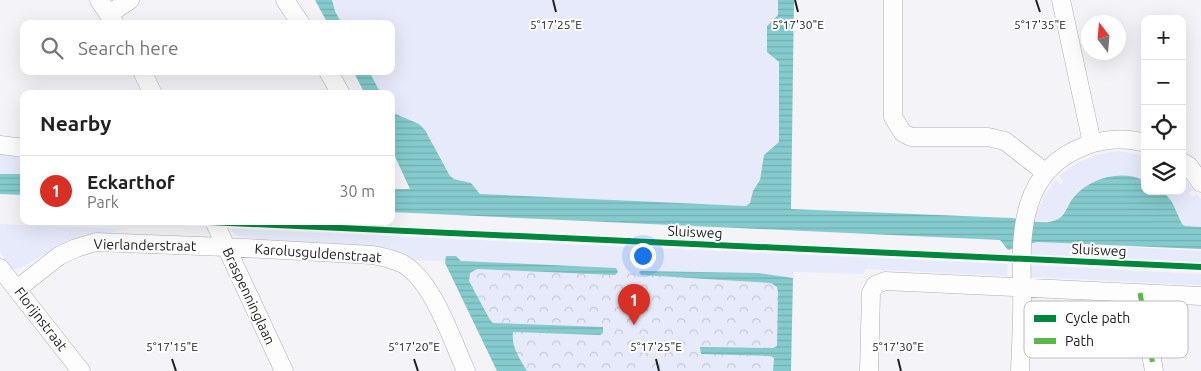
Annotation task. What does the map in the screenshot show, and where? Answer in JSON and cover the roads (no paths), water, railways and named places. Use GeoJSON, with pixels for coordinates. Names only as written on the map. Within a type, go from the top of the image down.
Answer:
{"type":"FeatureCollection","features":[{"type":"Feature","properties":{"kind":"street"},"geometry":{"type":"LineString","coordinates":[[108,13],[130,0]]}},
{"type":"Feature","properties":{"kind":"street"},"geometry":{"type":"LineString","coordinates":[[286,0],[298,20]]}},
{"type":"Feature","properties":{"kind":"street"},"geometry":{"type":"LineString","coordinates":[[893,0],[893,116],[903,133],[911,137],[988,137],[1005,141],[1046,173]]}},
{"type":"Feature","properties":{"kind":"street"},"geometry":{"type":"LineString","coordinates":[[1061,0],[1092,143]]}},
{"type":"Feature","properties":{"kind":"street"},"geometry":{"type":"LineString","coordinates":[[144,75],[151,90]]}},
{"type":"Feature","properties":{"kind":"street"},"geometry":{"type":"LineString","coordinates":[[330,75],[339,90]]}},
{"type":"Feature","properties":{"kind":"street"},"geometry":{"type":"LineString","coordinates":[[1020,371],[1021,253],[1024,217],[1034,192],[1058,159],[1072,150],[1092,143],[1119,139],[1141,142]]}},
{"type":"Feature","properties":{"kind":"street"},"geometry":{"type":"LineString","coordinates":[[0,145],[20,148]]}},
{"type":"Feature","properties":{"kind":"street"},"geometry":{"type":"LineString","coordinates":[[1186,165],[1201,183]]}},
{"type":"Feature","properties":{"kind":"street","name":"Braspenninglaan"},"geometry":{"type":"LineString","coordinates":[[216,225],[284,371]]}},
{"type":"Feature","properties":{"kind":"street","name":"Vierlanderstraat"},"geometry":{"type":"LineString","coordinates":[[17,289],[59,256],[96,242],[226,247]]}},
{"type":"Feature","properties":{"kind":"street","name":"Karolusguldenstraat"},"geometry":{"type":"LineString","coordinates":[[226,247],[373,255],[390,258],[404,265],[422,281],[433,298],[466,371]]}},
{"type":"Feature","properties":{"kind":"street","name":"Florijnstraat"},"geometry":{"type":"LineString","coordinates":[[0,268],[82,371]]}},
{"type":"Feature","properties":{"kind":"street"},"geometry":{"type":"LineString","coordinates":[[869,371],[871,293],[875,285],[885,281],[1201,296]]}},
{"type":"Feature","properties":{"kind":"street"},"geometry":{"type":"LineString","coordinates":[[1140,293],[1141,301]]}},
{"type":"Feature","properties":{"kind":"water"},"geometry":{"type":"Polygon","coordinates":[[[315,0],[332,0],[340,20],[326,20],[315,0]]]}},
{"type":"Feature","properties":{"kind":"water"},"geometry":{"type":"Polygon","coordinates":[[[778,0],[794,0],[791,209],[1012,218],[1048,222],[1061,217],[1074,197],[1097,180],[1107,177],[1126,176],[1141,179],[1141,195],[1166,195],[1172,202],[1182,224],[1185,226],[1201,227],[1201,249],[1037,242],[1008,250],[1000,240],[395,212],[395,189],[410,189],[395,157],[395,114],[419,124],[425,130],[450,176],[454,179],[471,183],[480,194],[746,206],[750,203],[753,191],[760,180],[764,155],[779,142],[779,62],[767,52],[767,26],[778,15],[778,0]]]}},
{"type":"Feature","properties":{"kind":"water"},"geometry":{"type":"Polygon","coordinates":[[[355,75],[371,75],[379,90],[363,90],[355,75]]]}},
{"type":"Feature","properties":{"kind":"water"},"geometry":{"type":"Polygon","coordinates":[[[0,174],[20,174],[20,195],[0,194],[0,174]]]}},
{"type":"Feature","properties":{"kind":"water"},"geometry":{"type":"Polygon","coordinates":[[[446,256],[456,256],[461,261],[616,268],[618,272],[615,275],[477,269],[470,273],[469,281],[493,323],[603,327],[603,333],[600,335],[513,332],[513,343],[527,371],[497,371],[445,263],[446,256]]]}},
{"type":"Feature","properties":{"kind":"water"},"geometry":{"type":"Polygon","coordinates":[[[639,272],[759,273],[793,278],[791,371],[773,371],[774,358],[770,356],[701,354],[700,347],[773,348],[777,346],[778,292],[777,287],[771,283],[641,275],[639,272]]]}},
{"type":"Feature","properties":{"kind":"place","name":"Eckarthof"},"geometry":{"type":"Point","coordinates":[634,325]}}]}
